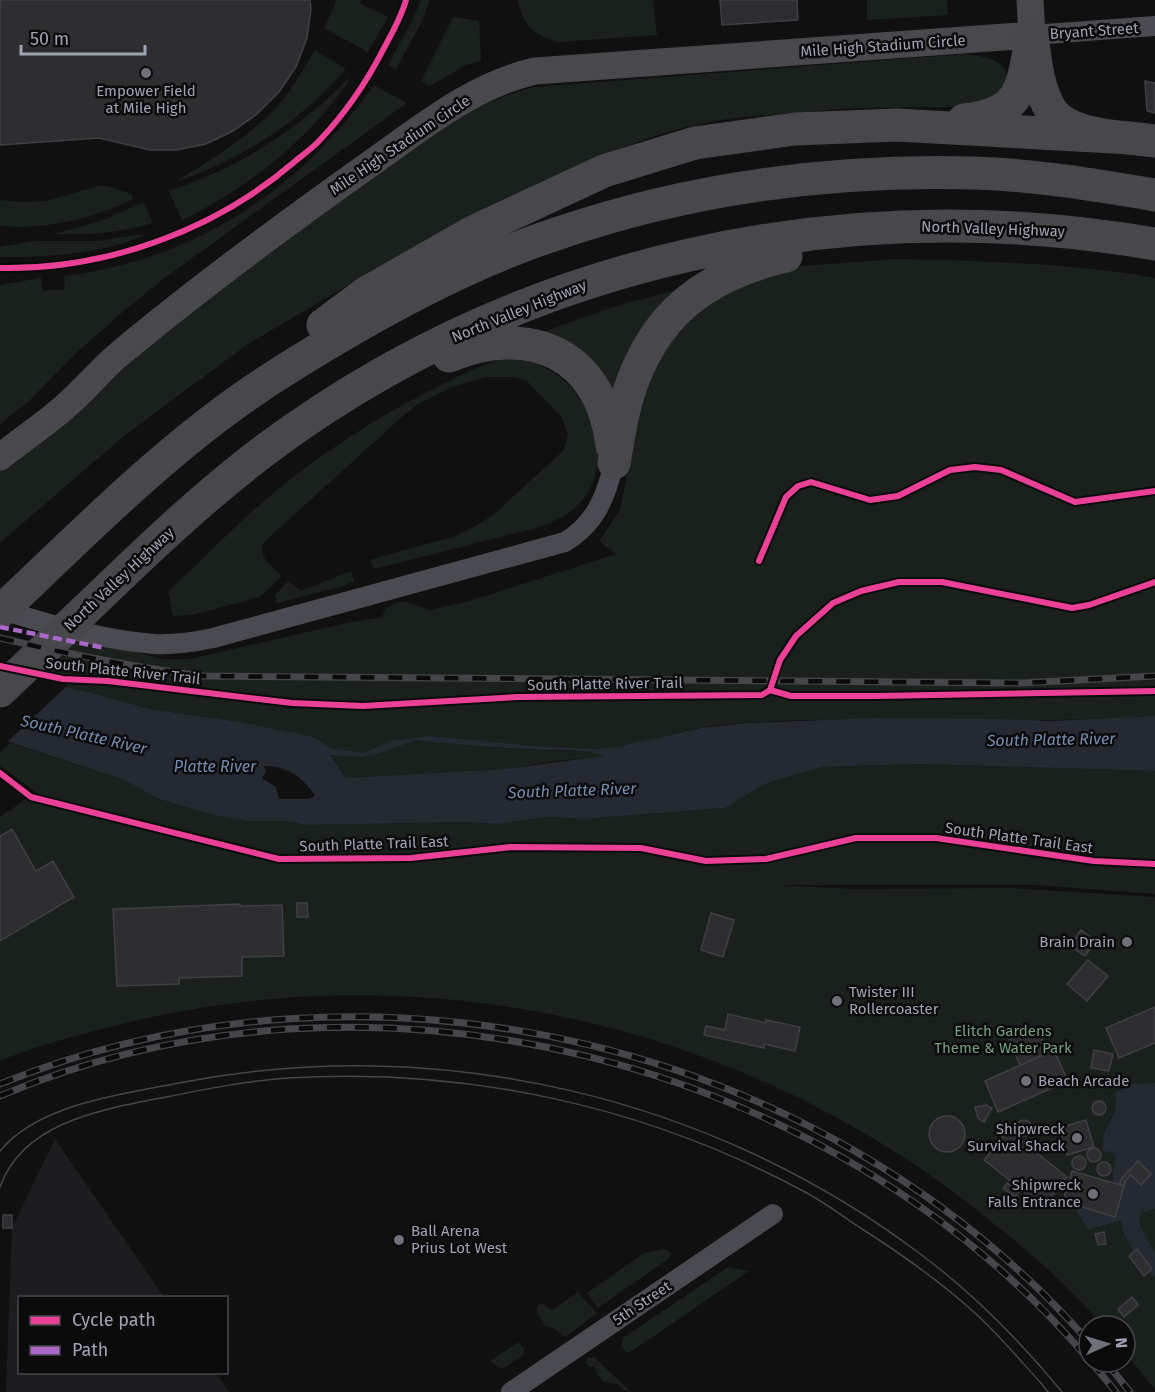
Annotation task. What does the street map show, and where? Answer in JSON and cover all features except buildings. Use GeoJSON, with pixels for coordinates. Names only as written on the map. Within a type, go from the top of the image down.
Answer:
{"type":"FeatureCollection","features":[{"type":"Feature","properties":{"kind":"highway"},"geometry":{"type":"LineString","coordinates":[[191,437],[266,367],[366,293],[471,233],[604,171],[695,142],[795,129],[881,126],[980,118],[996,114],[1008,108],[1020,87],[1032,35]]}},
{"type":"Feature","properties":{"kind":"highway"},"geometry":{"type":"LineString","coordinates":[[1032,35],[1036,69],[1044,98],[1058,118],[1072,126],[1094,133],[1143,140]]}},
{"type":"Feature","properties":{"kind":"highway"},"geometry":{"type":"LineString","coordinates":[[881,126],[1143,140]]}},
{"type":"Feature","properties":{"kind":"highway"},"geometry":{"type":"LineString","coordinates":[[0,611],[120,497],[191,437],[281,372],[366,321],[438,283],[554,234],[694,196],[776,183],[849,176],[976,173],[1030,177],[1155,195]]}},
{"type":"Feature","properties":{"kind":"highway","name":"North Valley Highway"},"geometry":{"type":"LineString","coordinates":[[0,691],[194,508],[268,448],[358,388],[405,361],[460,333],[517,309],[618,272],[657,262],[761,241],[870,228],[973,226],[1081,233],[1155,244]]}},
{"type":"Feature","properties":{"kind":"highway"},"geometry":{"type":"LineString","coordinates":[[614,464],[628,395],[647,350],[658,332],[683,304],[705,286],[724,276],[755,264],[794,254],[924,237],[1000,232],[1081,233]]}},
{"type":"Feature","properties":{"kind":"highway"},"geometry":{"type":"LineString","coordinates":[[268,448],[429,364],[483,345],[516,342],[539,346],[558,354],[585,376],[602,401],[607,416],[614,464]]}},
{"type":"Feature","properties":{"kind":"highway"},"geometry":{"type":"LineString","coordinates":[[0,698],[34,660]]}},
{"type":"Feature","properties":{"kind":"street"},"geometry":{"type":"LineString","coordinates":[[1030,0],[1032,35]]}},
{"type":"Feature","properties":{"kind":"street","name":"Bryant Street"},"geometry":{"type":"LineString","coordinates":[[1032,35],[1155,26]]}},
{"type":"Feature","properties":{"kind":"street","name":"Mile High Stadium Circle"},"geometry":{"type":"LineString","coordinates":[[0,457],[68,405],[115,358],[312,205],[439,115],[467,98],[505,80],[535,71],[1032,35]]}},
{"type":"Feature","properties":{"kind":"street"},"geometry":{"type":"LineString","coordinates":[[0,611],[70,629],[153,644],[188,643],[213,638],[565,542],[592,519],[602,503],[614,464]]}},
{"type":"Feature","properties":{"kind":"street","name":"5th Street"},"geometry":{"type":"LineString","coordinates":[[511,1392],[773,1214]]}},
{"type":"Feature","properties":{"kind":"shaded area"},"geometry":{"type":"Polygon","coordinates":[[[55,1139],[163,1296],[18,1296],[18,1374],[217,1374],[229,1392],[6,1392],[12,1228],[55,1139]]]}},
{"type":"Feature","properties":{"kind":"green space"},"geometry":{"type":"Polygon","coordinates":[[[337,0],[361,0],[360,4],[388,17],[368,52],[324,28],[337,0]]]}},
{"type":"Feature","properties":{"kind":"green space"},"geometry":{"type":"Polygon","coordinates":[[[421,0],[430,0],[421,23],[396,69],[388,65],[421,0]]]}},
{"type":"Feature","properties":{"kind":"green space"},"geometry":{"type":"Polygon","coordinates":[[[518,0],[653,0],[657,35],[560,42],[552,40],[537,33],[527,23],[518,0]]]}},
{"type":"Feature","properties":{"kind":"green space"},"geometry":{"type":"Polygon","coordinates":[[[867,0],[947,0],[948,15],[867,20],[867,0]]]}},
{"type":"Feature","properties":{"kind":"green space"},"geometry":{"type":"Polygon","coordinates":[[[453,17],[479,21],[481,61],[466,65],[430,86],[421,81],[453,17]]]}},
{"type":"Feature","properties":{"kind":"green space"},"geometry":{"type":"Polygon","coordinates":[[[315,50],[346,69],[309,106],[246,151],[175,182],[231,146],[271,113],[291,89],[315,50]]]}},
{"type":"Feature","properties":{"kind":"green space"},"geometry":{"type":"Polygon","coordinates":[[[965,54],[994,60],[1000,64],[1007,75],[1008,83],[993,97],[958,107],[853,108],[744,117],[678,129],[596,158],[459,226],[350,284],[248,344],[125,435],[0,543],[0,471],[35,447],[150,345],[207,299],[444,124],[499,98],[534,87],[965,54]]]}},
{"type":"Feature","properties":{"kind":"green space"},"geometry":{"type":"Polygon","coordinates":[[[350,77],[329,107],[297,142],[261,172],[223,198],[182,220],[169,191],[220,171],[266,145],[310,114],[350,77]]]}},
{"type":"Feature","properties":{"kind":"green space"},"geometry":{"type":"Polygon","coordinates":[[[374,85],[407,103],[163,279],[75,354],[29,401],[0,424],[0,285],[41,278],[43,291],[65,289],[64,276],[112,267],[157,254],[200,236],[240,214],[277,188],[312,158],[374,85]]]}},
{"type":"Feature","properties":{"kind":"green space"},"geometry":{"type":"Polygon","coordinates":[[[98,186],[107,186],[131,194],[133,199],[68,222],[17,227],[0,226],[0,200],[46,201],[98,186]]]}},
{"type":"Feature","properties":{"kind":"green space"},"geometry":{"type":"Polygon","coordinates":[[[143,202],[153,223],[103,233],[53,234],[101,221],[143,202]]]}},
{"type":"Feature","properties":{"kind":"green space"},"geometry":{"type":"Polygon","coordinates":[[[144,234],[114,246],[95,250],[54,255],[0,257],[0,247],[35,241],[98,241],[144,234]]]}},
{"type":"Feature","properties":{"kind":"green space"},"geometry":{"type":"Polygon","coordinates":[[[897,259],[1059,266],[1155,278],[1155,716],[1053,720],[849,719],[747,723],[698,728],[637,743],[600,749],[478,742],[487,747],[558,751],[589,750],[605,756],[504,769],[346,778],[330,754],[363,756],[394,746],[365,753],[330,748],[315,737],[240,722],[150,709],[14,675],[61,633],[163,659],[190,659],[382,617],[386,608],[395,603],[405,601],[430,610],[470,601],[616,554],[599,541],[620,510],[634,415],[643,381],[681,319],[766,273],[803,266],[897,259]]]}},
{"type":"Feature","properties":{"kind":"green space"},"geometry":{"type":"Polygon","coordinates":[[[685,288],[619,399],[526,338],[616,306],[685,288]]]}},
{"type":"Feature","properties":{"kind":"green space"},"geometry":{"type":"Polygon","coordinates":[[[500,360],[528,361],[551,371],[581,399],[591,418],[597,437],[599,457],[595,478],[585,497],[570,512],[540,527],[374,569],[370,560],[455,536],[474,527],[494,514],[564,450],[568,434],[562,418],[527,381],[515,377],[485,377],[453,387],[420,403],[265,541],[263,556],[281,576],[260,597],[192,615],[173,616],[168,592],[240,522],[284,484],[323,455],[386,415],[464,374],[500,360]]]}},
{"type":"Feature","properties":{"kind":"green space"},"geometry":{"type":"Polygon","coordinates":[[[351,571],[354,581],[344,586],[277,603],[275,595],[288,581],[301,591],[351,571]]]}},
{"type":"Feature","properties":{"kind":"green space","name":"Elitch Gardens Theme & Water Park"},"geometry":{"type":"Polygon","coordinates":[[[10,743],[124,780],[159,799],[214,815],[248,821],[285,821],[307,825],[464,822],[500,824],[548,817],[583,819],[725,808],[765,784],[821,767],[921,764],[1155,771],[1155,894],[1035,885],[775,885],[854,889],[1012,888],[1155,897],[1155,1390],[1137,1367],[1137,1314],[1093,1314],[1048,1270],[988,1219],[894,1151],[793,1095],[687,1051],[578,1020],[465,1001],[350,995],[236,1003],[122,1024],[44,1045],[0,1061],[0,817],[36,792],[0,766],[0,752],[10,743]]]}},
{"type":"Feature","properties":{"kind":"green space"},"geometry":{"type":"Polygon","coordinates":[[[668,1250],[671,1254],[668,1259],[598,1308],[587,1293],[644,1253],[668,1250]]]}},
{"type":"Feature","properties":{"kind":"green space"},"geometry":{"type":"Polygon","coordinates":[[[728,1267],[749,1271],[629,1353],[621,1346],[623,1338],[728,1267]]]}},
{"type":"Feature","properties":{"kind":"green space"},"geometry":{"type":"Polygon","coordinates":[[[578,1292],[597,1313],[565,1337],[554,1328],[545,1326],[537,1312],[537,1306],[542,1303],[552,1310],[578,1292]]]}},
{"type":"Feature","properties":{"kind":"green space"},"geometry":{"type":"Polygon","coordinates":[[[518,1342],[524,1349],[523,1355],[502,1369],[490,1361],[518,1342]]]}},
{"type":"Feature","properties":{"kind":"green space"},"geometry":{"type":"Polygon","coordinates":[[[594,1357],[631,1392],[623,1390],[619,1385],[603,1381],[594,1367],[589,1367],[586,1362],[587,1358],[594,1357]]]}},
{"type":"Feature","properties":{"kind":"water","name":"Platte River"},"geometry":{"type":"Polygon","coordinates":[[[14,675],[150,709],[240,722],[315,737],[330,748],[365,753],[390,741],[429,736],[545,747],[599,749],[700,728],[748,723],[872,718],[1052,721],[1155,716],[1155,771],[921,764],[821,767],[765,784],[725,808],[583,819],[548,817],[500,824],[464,822],[307,825],[285,821],[248,821],[214,815],[159,799],[124,780],[0,739],[14,675]],[[416,740],[377,754],[361,757],[330,755],[346,778],[504,769],[604,756],[582,751],[416,740]],[[264,766],[266,772],[262,778],[276,787],[279,799],[308,799],[315,796],[305,783],[287,770],[264,766]]]}},
{"type":"Feature","properties":{"kind":"water"},"geometry":{"type":"Polygon","coordinates":[[[1155,1083],[1155,1197],[1135,1203],[1125,1219],[1089,1230],[1072,1204],[1114,1216],[1113,1176],[1116,1158],[1111,1152],[1102,1151],[1105,1131],[1116,1108],[1115,1091],[1120,1091],[1126,1084],[1155,1083]]]}},
{"type":"Feature","properties":{"kind":"pier"},"geometry":{"type":"Polygon","coordinates":[[[0,670],[68,685],[5,744],[0,742],[0,670]]]}},
{"type":"Feature","properties":{"kind":"waterway"},"geometry":{"type":"LineString","coordinates":[[1155,1200],[1141,1204],[1133,1210],[1130,1219],[1136,1239],[1155,1267]]}},
{"type":"Feature","properties":{"kind":"tram line"},"geometry":{"type":"LineString","coordinates":[[0,1151],[16,1135],[36,1122],[83,1104],[179,1083],[277,1069],[375,1066],[473,1073],[569,1090],[664,1118],[755,1154],[841,1201],[923,1256],[961,1287],[1014,1337],[1062,1392]]}},
{"type":"Feature","properties":{"kind":"tram line"},"geometry":{"type":"LineString","coordinates":[[0,1187],[11,1165],[27,1147],[47,1133],[69,1122],[118,1107],[256,1081],[354,1076],[422,1079],[488,1087],[554,1099],[619,1115],[682,1136],[744,1162],[826,1204],[905,1257],[948,1290],[993,1330],[1048,1392]]}},
{"type":"Feature","properties":{"kind":"railway"},"geometry":{"type":"LineString","coordinates":[[0,638],[101,660],[204,676],[1021,683],[1155,676]]}},
{"type":"Feature","properties":{"kind":"railway"},"geometry":{"type":"LineString","coordinates":[[0,1084],[143,1040],[290,1019],[438,1020],[585,1044],[726,1089],[859,1154],[981,1238],[1077,1330]]}},
{"type":"Feature","properties":{"kind":"railway"},"geometry":{"type":"LineString","coordinates":[[0,1096],[142,1050],[289,1029],[438,1031],[585,1056],[728,1102],[862,1169],[983,1255],[1077,1348]]}},
{"type":"Feature","properties":{"kind":"railway"},"geometry":{"type":"LineString","coordinates":[[1101,1374],[1116,1392]]}},
{"type":"Feature","properties":{"kind":"railway"},"geometry":{"type":"LineString","coordinates":[[1116,1374],[1130,1392]]}},
{"type":"Feature","properties":{"kind":"marked path"},"geometry":{"type":"LineString","coordinates":[[0,627],[105,648]]}},
{"type":"Feature","properties":{"kind":"cycle path"},"geometry":{"type":"LineString","coordinates":[[0,268],[39,267],[118,254],[193,227],[262,187],[315,145],[346,110],[376,62],[402,13],[406,0]]}},
{"type":"Feature","properties":{"kind":"cycle path"},"geometry":{"type":"LineString","coordinates":[[759,561],[786,497],[798,486],[811,482],[870,500],[898,496],[950,470],[975,467],[1001,470],[1075,502],[1155,491]]}},
{"type":"Feature","properties":{"kind":"cycle path","name":"South Platte River Trail"},"geometry":{"type":"LineString","coordinates":[[0,666],[63,679],[108,681],[292,703],[363,706],[518,697],[762,695],[770,690],[780,660],[796,636],[833,603],[861,591],[899,582],[942,582],[1072,608],[1089,605],[1155,582]]}},
{"type":"Feature","properties":{"kind":"cycle path"},"geometry":{"type":"LineString","coordinates":[[770,690],[791,696],[1155,691]]}},
{"type":"Feature","properties":{"kind":"cycle path","name":"South Platte Trail East"},"geometry":{"type":"LineString","coordinates":[[0,773],[31,797],[279,859],[411,858],[511,847],[641,848],[706,861],[766,859],[856,838],[936,838],[1094,861],[1155,864]]}},
{"type":"Feature","properties":{"kind":"place","name":"Empower Field at Mile High"},"geometry":{"type":"Point","coordinates":[146,73]}},
{"type":"Feature","properties":{"kind":"place","name":"Brain Drain"},"geometry":{"type":"Point","coordinates":[1127,942]}},
{"type":"Feature","properties":{"kind":"place","name":"Twister III Rollercoaster"},"geometry":{"type":"Point","coordinates":[837,1001]}},
{"type":"Feature","properties":{"kind":"place","name":"Beach Arcade"},"geometry":{"type":"Point","coordinates":[1026,1081]}},
{"type":"Feature","properties":{"kind":"place","name":"Shipwreck Survival Shack"},"geometry":{"type":"Point","coordinates":[1077,1138]}},
{"type":"Feature","properties":{"kind":"place","name":"Shipwreck Falls Entrance"},"geometry":{"type":"Point","coordinates":[1093,1194]}},
{"type":"Feature","properties":{"kind":"place","name":"Ball Arena Prius Lot West"},"geometry":{"type":"Point","coordinates":[399,1240]}},
{"type":"Feature","properties":{"kind":"water label","name":"South Platte River"},"geometry":{"type":"Point","coordinates":[84,734]}},
{"type":"Feature","properties":{"kind":"water label","name":"South Platte River"},"geometry":{"type":"Point","coordinates":[1051,739]}},
{"type":"Feature","properties":{"kind":"water label","name":"South Platte River"},"geometry":{"type":"Point","coordinates":[572,790]}}]}
